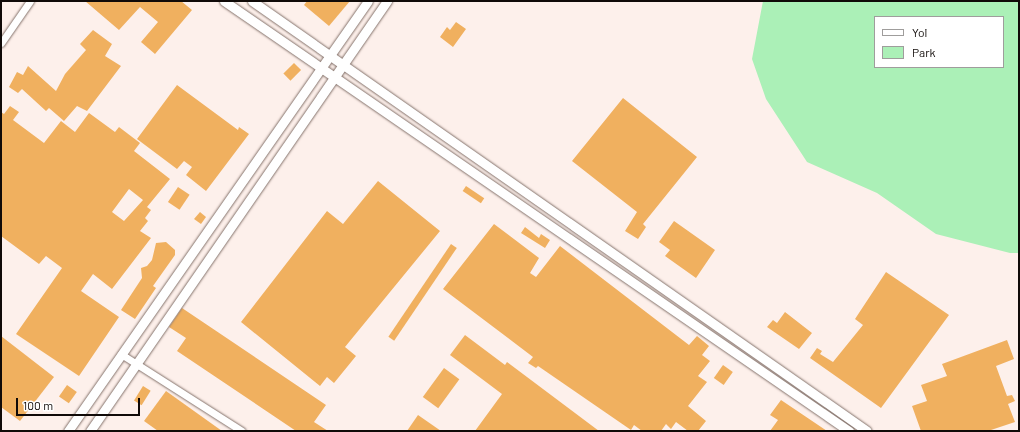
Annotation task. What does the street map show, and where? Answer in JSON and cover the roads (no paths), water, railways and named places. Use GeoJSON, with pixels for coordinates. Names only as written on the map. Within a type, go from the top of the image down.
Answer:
{"type":"FeatureCollection","features":[{"type":"Feature","properties":{"kind":"street"},"geometry":{"type":"LineString","coordinates":[[1,43],[30,1]]}},
{"type":"Feature","properties":{"kind":"street"},"geometry":{"type":"LineString","coordinates":[[224,1],[848,431]]}},
{"type":"Feature","properties":{"kind":"street"},"geometry":{"type":"LineString","coordinates":[[252,1],[343,63],[867,431]]}},
{"type":"Feature","properties":{"kind":"street"},"geometry":{"type":"LineString","coordinates":[[68,431],[368,1]]}},
{"type":"Feature","properties":{"kind":"street"},"geometry":{"type":"LineString","coordinates":[[90,431],[387,1]]}},
{"type":"Feature","properties":{"kind":"street"},"geometry":{"type":"LineString","coordinates":[[121,354],[242,431]]}}]}
